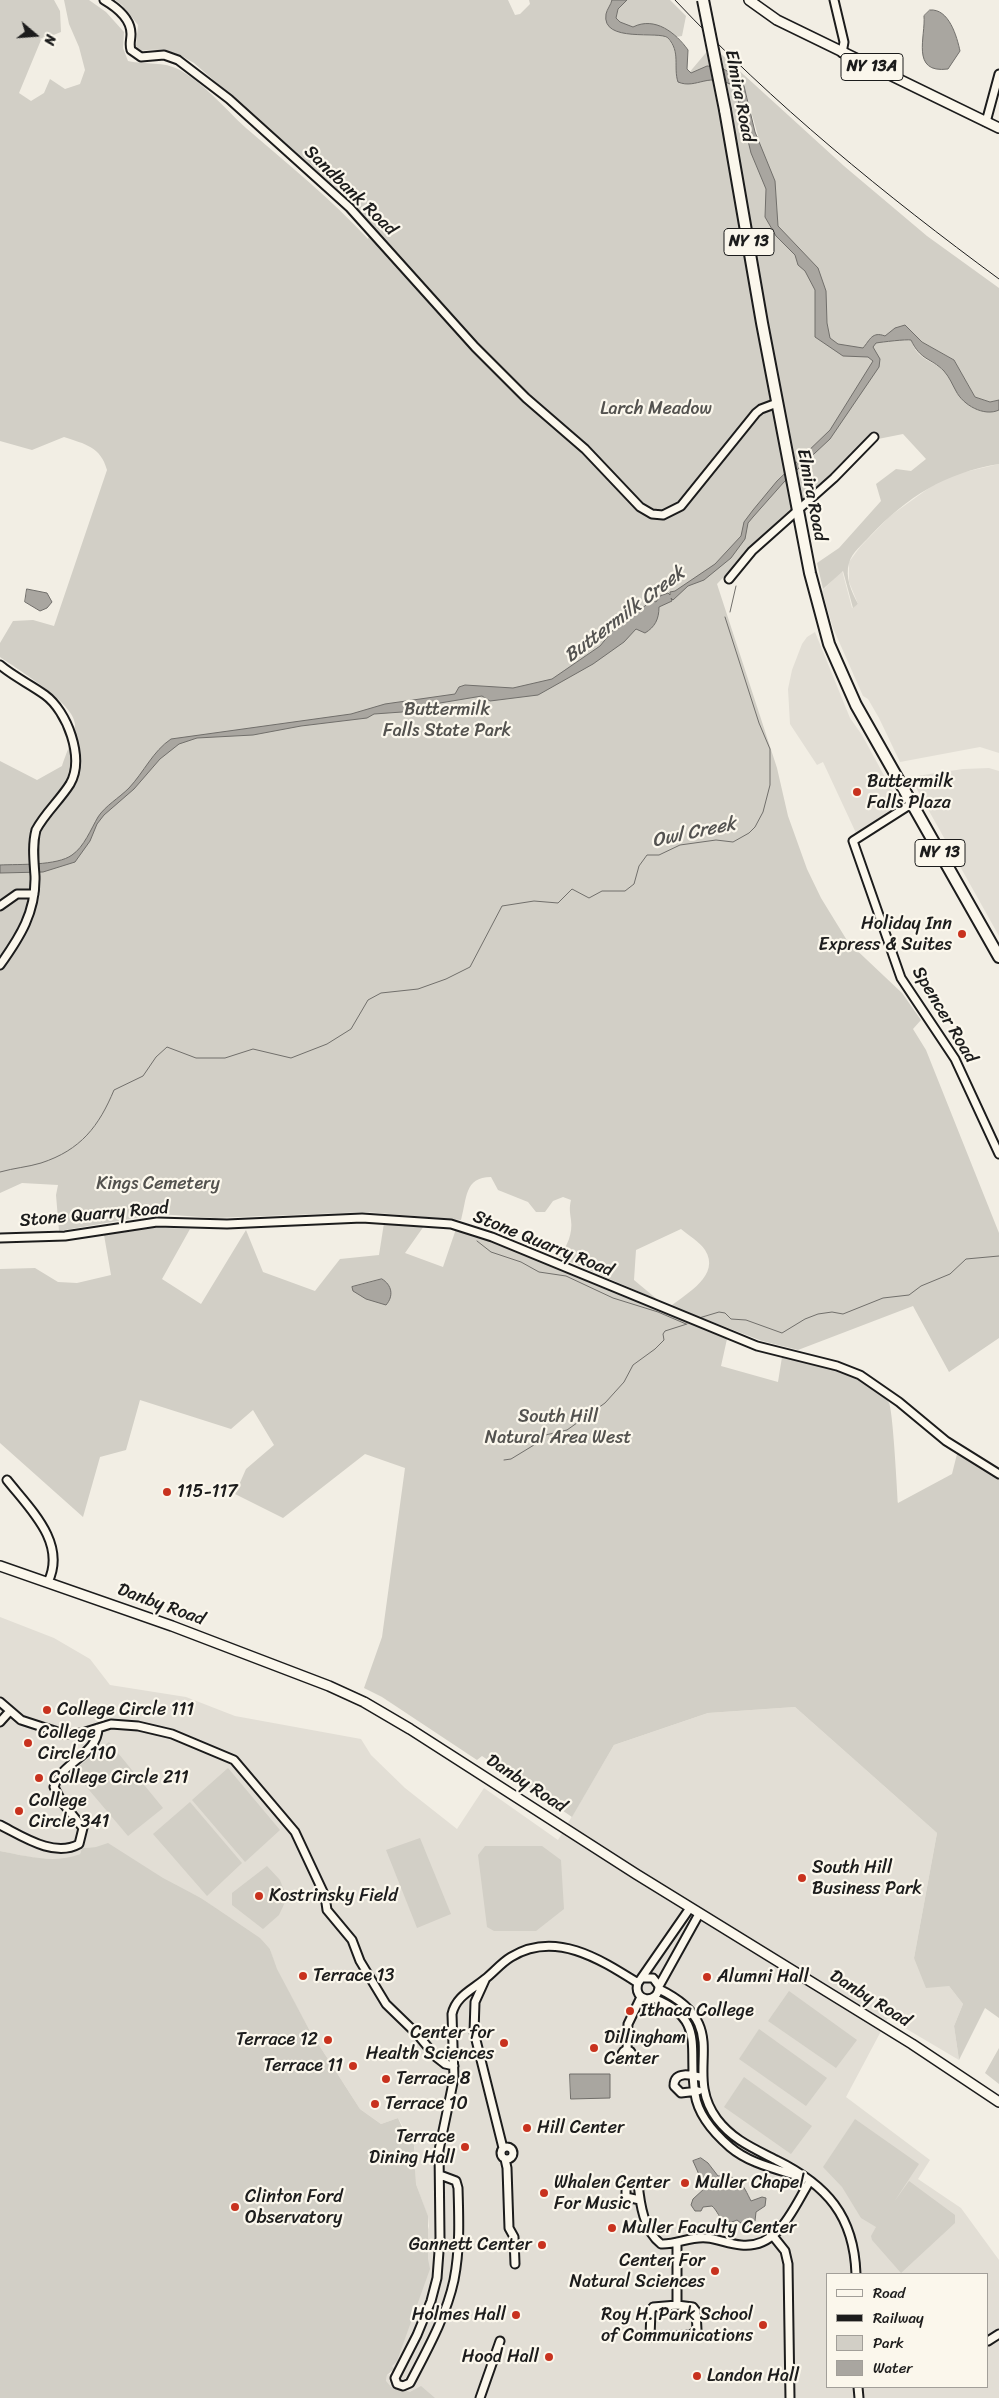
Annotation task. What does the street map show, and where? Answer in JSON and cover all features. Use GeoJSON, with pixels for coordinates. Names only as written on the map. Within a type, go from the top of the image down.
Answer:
{"type":"FeatureCollection","features":[{"type":"Feature","properties":{"kind":"highway","name":"Elmira Road"},"geometry":{"type":"LineString","coordinates":[[703,0],[725,110],[777,403],[816,602],[829,644],[856,705],[999,957]]}},
{"type":"Feature","properties":{"kind":"main road","name":"NY 13A"},"geometry":{"type":"LineString","coordinates":[[749,0],[776,20],[999,128]]}},
{"type":"Feature","properties":{"kind":"main road","name":"Danby Road"},"geometry":{"type":"LineString","coordinates":[[0,1566],[250,1655],[364,1702],[410,1729],[699,1914],[835,1996],[999,2102]]}},
{"type":"Feature","properties":{"kind":"street","name":"Sandbank Road"},"geometry":{"type":"LineString","coordinates":[[104,0],[121,13],[129,24],[132,36],[131,50],[136,56],[164,55],[178,60],[222,92],[350,208],[475,347],[526,398],[568,434],[640,507],[652,514],[664,515],[674,511],[684,503],[756,413],[777,403]]}},
{"type":"Feature","properties":{"kind":"street"},"geometry":{"type":"LineString","coordinates":[[834,0],[844,42],[842,52]]}},
{"type":"Feature","properties":{"kind":"street"},"geometry":{"type":"LineString","coordinates":[[986,122],[999,74]]}},
{"type":"Feature","properties":{"kind":"street"},"geometry":{"type":"LineString","coordinates":[[729,579],[752,551],[798,512],[874,437]]}},
{"type":"Feature","properties":{"kind":"street"},"geometry":{"type":"LineString","coordinates":[[0,665],[46,696],[65,720],[76,754],[76,768],[70,784],[40,822],[33,839],[34,894],[22,933],[0,965]]}},
{"type":"Feature","properties":{"kind":"street","name":"Spencer Road"},"geometry":{"type":"LineString","coordinates":[[911,804],[853,841],[901,978],[955,1059],[999,1154]]}},
{"type":"Feature","properties":{"kind":"street"},"geometry":{"type":"LineString","coordinates":[[0,906],[17,894],[34,894]]}},
{"type":"Feature","properties":{"kind":"street","name":"Stone Quarry Road"},"geometry":{"type":"LineString","coordinates":[[0,1238],[65,1236],[157,1222],[227,1224],[362,1218],[451,1224],[492,1237],[698,1324],[757,1346],[837,1366],[860,1375],[899,1402],[946,1441],[999,1474]]}},
{"type":"Feature","properties":{"kind":"street"},"geometry":{"type":"LineString","coordinates":[[7,1480],[49,1537],[53,1559],[48,1582]]}},
{"type":"Feature","properties":{"kind":"street"},"geometry":{"type":"LineString","coordinates":[[0,1702],[9,1712],[21,1720],[64,1734],[82,1733],[121,1724],[164,1732],[227,1757],[239,1765],[295,1832],[324,1896],[327,1910],[352,1940],[360,1961],[386,2004],[418,2035],[436,2057],[445,2064],[454,2066]]}},
{"type":"Feature","properties":{"kind":"street"},"geometry":{"type":"LineString","coordinates":[[0,1722],[9,1712]]}},
{"type":"Feature","properties":{"kind":"street"},"geometry":{"type":"LineString","coordinates":[[0,1825],[46,1847],[67,1849],[79,1844],[83,1828],[62,1802],[54,1788],[56,1779],[62,1772],[92,1746],[98,1738],[98,1728]]}},
{"type":"Feature","properties":{"kind":"street"},"geometry":{"type":"LineString","coordinates":[[641,1998],[637,1990],[641,1980],[690,1908]]}},
{"type":"Feature","properties":{"kind":"street"},"geometry":{"type":"LineString","coordinates":[[653,1998],[699,1914]]}},
{"type":"Feature","properties":{"kind":"street"},"geometry":{"type":"LineString","coordinates":[[440,2175],[456,2181],[458,2188],[458,2233],[455,2274],[448,2301],[434,2338],[410,2384],[403,2386],[397,2384],[396,2376],[431,2302],[437,2278],[440,2245],[439,2150],[452,2091],[454,2066],[453,2009],[463,1995],[518,1952],[549,1945],[570,1948],[587,1954],[641,1980],[653,1978],[659,1987],[686,2006],[701,2026],[704,2050],[704,2089],[717,2118],[737,2140],[786,2164],[831,2199],[843,2214],[852,2239],[856,2273]]}},
{"type":"Feature","properties":{"kind":"street"},"geometry":{"type":"LineString","coordinates":[[485,1979],[475,2002],[474,2032],[503,2148],[502,2155],[507,2168],[509,2228],[514,2237],[515,2264]]}},
{"type":"Feature","properties":{"kind":"street"},"geometry":{"type":"LineString","coordinates":[[641,1998],[653,1998],[666,2003],[686,2020],[694,2045],[692,2075],[695,2093],[706,2120],[731,2148],[771,2168],[810,2181]]}},
{"type":"Feature","properties":{"kind":"street"},"geometry":{"type":"LineString","coordinates":[[628,2050],[628,2024],[641,1998]]}},
{"type":"Feature","properties":{"kind":"street"},"geometry":{"type":"LineString","coordinates":[[703,2078],[692,2075],[678,2076],[674,2081],[674,2086],[681,2092],[695,2093],[704,2089]]}},
{"type":"Feature","properties":{"kind":"street"},"geometry":{"type":"LineString","coordinates":[[640,2200],[653,2238],[661,2244],[705,2237],[752,2246],[763,2243],[773,2236],[785,2223],[810,2181]]}},
{"type":"Feature","properties":{"kind":"street"},"geometry":{"type":"LineString","coordinates":[[773,2236],[785,2251],[788,2264],[790,2398]]}},
{"type":"Feature","properties":{"kind":"street"},"geometry":{"type":"LineString","coordinates":[[677,2242],[678,2305]]}},
{"type":"Feature","properties":{"kind":"street"},"geometry":{"type":"LineString","coordinates":[[678,2305],[693,2307],[696,2311],[697,2330],[691,2335],[650,2337],[651,2310],[653,2307],[678,2305]]}},
{"type":"Feature","properties":{"kind":"street"},"geometry":{"type":"LineString","coordinates":[[480,2398],[500,2342]]}},
{"type":"Feature","properties":{"kind":"shaded area"},"geometry":{"type":"Polygon","coordinates":[[[999,464],[999,753],[980,747],[900,762],[879,718],[868,699],[863,696],[833,628],[822,591],[842,570],[852,608],[858,604],[849,582],[849,562],[860,547],[890,516],[936,483],[956,474],[999,464]]]}},
{"type":"Feature","properties":{"kind":"shaded area"},"geometry":{"type":"Polygon","coordinates":[[[815,632],[850,718],[862,735],[898,801],[899,809],[856,833],[823,762],[817,765],[790,724],[788,689],[792,670],[802,644],[807,637],[815,632]]]}},
{"type":"Feature","properties":{"kind":"shaded area"},"geometry":{"type":"Polygon","coordinates":[[[989,768],[999,771],[999,936],[910,777],[963,769],[989,768]]]}},
{"type":"Feature","properties":{"kind":"shaded area","name":"Ithaca College"},"geometry":{"type":"Polygon","coordinates":[[[0,1617],[54,1638],[90,1659],[110,1685],[186,1697],[235,1716],[361,1739],[371,1755],[405,1788],[457,1829],[484,1788],[558,1840],[614,1745],[708,1713],[795,1707],[937,1833],[914,1958],[949,1986],[963,2004],[954,2026],[959,2060],[888,2018],[846,2097],[930,2160],[918,2179],[961,2208],[999,2260],[999,2398],[411,2398],[386,2390],[387,2375],[393,2373],[392,2366],[429,2226],[428,2217],[416,2184],[415,2147],[398,2118],[381,2124],[360,2109],[310,2031],[276,1969],[270,1949],[201,1898],[96,1847],[82,1848],[80,1854],[69,1859],[34,1858],[0,1851],[0,1617]]]}},
{"type":"Feature","properties":{"kind":"green space","name":"Buttermilk Falls State Park"},"geometry":{"type":"Polygon","coordinates":[[[0,0],[54,0],[60,11],[61,32],[41,40],[19,93],[31,101],[44,93],[50,79],[65,89],[80,84],[85,70],[79,47],[69,24],[64,0],[89,0],[106,12],[124,32],[123,48],[128,61],[167,65],[189,76],[324,196],[368,239],[372,225],[349,199],[194,63],[180,55],[167,51],[139,51],[136,46],[138,25],[122,5],[115,0],[508,0],[515,15],[520,14],[530,4],[529,0],[611,0],[615,17],[618,9],[627,0],[670,0],[686,16],[682,36],[676,37],[664,28],[660,34],[671,43],[675,51],[677,65],[688,74],[710,48],[718,93],[731,72],[724,68],[721,54],[844,166],[927,236],[999,288],[999,400],[990,402],[975,397],[954,360],[922,342],[907,328],[918,353],[944,371],[964,400],[975,408],[992,412],[999,410],[999,464],[961,473],[928,488],[884,522],[850,559],[848,568],[849,584],[858,604],[853,608],[843,571],[823,589],[817,563],[839,548],[881,501],[876,484],[896,469],[911,471],[926,459],[903,434],[878,439],[873,436],[746,554],[717,584],[777,768],[788,816],[807,869],[821,898],[848,942],[902,993],[921,1020],[913,1029],[926,1050],[999,1233],[999,1338],[949,1372],[913,1306],[798,1350],[762,1341],[671,1306],[700,1282],[709,1267],[709,1259],[703,1247],[681,1229],[636,1250],[634,1280],[658,1300],[559,1257],[565,1249],[570,1235],[571,1200],[563,1197],[553,1201],[545,1212],[536,1212],[528,1202],[498,1190],[491,1177],[482,1178],[471,1185],[466,1197],[461,1220],[366,1212],[215,1218],[159,1214],[59,1231],[56,1195],[58,1185],[22,1183],[0,1193],[0,761],[37,780],[62,766],[72,739],[75,724],[65,706],[44,687],[0,657],[0,643],[13,621],[33,620],[54,626],[107,470],[101,456],[96,451],[85,444],[64,437],[32,450],[0,441],[0,0]],[[744,86],[741,97],[751,138],[758,136],[744,86]]]}},
{"type":"Feature","properties":{"kind":"green space","name":"South Hill Natural Area West"},"geometry":{"type":"Polygon","coordinates":[[[384,1223],[424,1226],[405,1253],[443,1267],[456,1229],[480,1235],[727,1339],[721,1366],[778,1382],[782,1357],[841,1370],[868,1382],[880,1391],[889,1403],[898,1503],[952,1474],[957,1454],[980,1465],[999,1479],[999,2018],[985,2008],[959,2060],[954,2026],[963,2004],[949,1986],[926,1988],[914,1958],[937,1833],[795,1707],[708,1713],[614,1745],[572,1817],[482,1756],[477,1760],[382,1697],[364,1688],[382,1637],[405,1468],[365,1454],[283,1518],[235,1494],[246,1469],[274,1445],[253,1410],[231,1429],[140,1400],[126,1450],[100,1457],[83,1517],[0,1443],[0,1269],[35,1268],[58,1282],[77,1283],[111,1275],[104,1235],[146,1227],[190,1229],[162,1279],[201,1304],[246,1230],[263,1272],[315,1291],[340,1259],[379,1255],[384,1223]]]}},
{"type":"Feature","properties":{"kind":"green space"},"geometry":{"type":"Polygon","coordinates":[[[109,1742],[163,1808],[128,1836],[73,1771],[109,1742]]]}},
{"type":"Feature","properties":{"kind":"green space"},"geometry":{"type":"Polygon","coordinates":[[[228,1768],[280,1830],[245,1862],[192,1800],[228,1768]]]}},
{"type":"Feature","properties":{"kind":"green space"},"geometry":{"type":"Polygon","coordinates":[[[190,1802],[242,1863],[207,1896],[153,1834],[190,1802]]]}},
{"type":"Feature","properties":{"kind":"green space"},"geometry":{"type":"Polygon","coordinates":[[[420,1838],[451,1914],[417,1928],[386,1850],[420,1838]]]}},
{"type":"Feature","properties":{"kind":"green space"},"geometry":{"type":"Polygon","coordinates":[[[108,1843],[163,1878],[201,1898],[260,1938],[270,1949],[277,1969],[310,2031],[360,2109],[381,2124],[398,2118],[404,2131],[414,2139],[416,2184],[428,2216],[428,2259],[430,2269],[397,2361],[392,2366],[394,2369],[387,2375],[386,2381],[391,2387],[410,2392],[421,2386],[435,2398],[0,2398],[0,1851],[51,1859],[70,1857],[80,1854],[82,1848],[96,1847],[108,1843]]]}},
{"type":"Feature","properties":{"kind":"green space"},"geometry":{"type":"Polygon","coordinates":[[[485,1846],[542,1846],[561,1860],[564,1909],[536,1931],[494,1931],[487,1927],[478,1855],[485,1846]]]}},
{"type":"Feature","properties":{"kind":"green space","name":"Kostrinsky Field"},"geometry":{"type":"Polygon","coordinates":[[[267,1866],[280,1880],[287,1898],[279,1915],[263,1929],[232,1905],[232,1893],[267,1866]]]}},
{"type":"Feature","properties":{"kind":"green space"},"geometry":{"type":"Polygon","coordinates":[[[789,1991],[857,2040],[836,2068],[768,2021],[789,1991]]]}},
{"type":"Feature","properties":{"kind":"green space"},"geometry":{"type":"Polygon","coordinates":[[[759,2029],[827,2078],[806,2106],[739,2059],[759,2029]]]}},
{"type":"Feature","properties":{"kind":"green space"},"geometry":{"type":"Polygon","coordinates":[[[999,2048],[999,2084],[985,2073],[999,2048]]]}},
{"type":"Feature","properties":{"kind":"green space"},"geometry":{"type":"Polygon","coordinates":[[[744,2077],[812,2126],[791,2154],[724,2107],[744,2077]]]}},
{"type":"Feature","properties":{"kind":"green space"},"geometry":{"type":"Polygon","coordinates":[[[855,2119],[919,2164],[894,2202],[909,2181],[955,2215],[955,2223],[901,2273],[872,2240],[871,2236],[876,2227],[861,2218],[842,2187],[823,2167],[855,2119]]]}},
{"type":"Feature","properties":{"kind":"water"},"geometry":{"type":"Polygon","coordinates":[[[612,0],[627,0],[618,9],[616,18],[620,22],[633,27],[641,24],[657,25],[671,32],[688,50],[687,69],[691,73],[707,66],[721,67],[739,79],[744,86],[755,132],[775,181],[778,226],[818,268],[826,291],[827,323],[830,338],[838,344],[863,348],[874,335],[885,336],[895,328],[905,325],[922,342],[954,360],[975,397],[990,402],[999,400],[999,410],[993,412],[981,411],[969,405],[959,396],[944,371],[918,352],[911,340],[876,343],[873,347],[880,359],[879,367],[830,439],[784,482],[748,523],[745,539],[731,558],[704,580],[688,586],[673,600],[671,598],[672,601],[659,607],[656,622],[645,633],[636,629],[624,642],[593,664],[538,695],[490,701],[482,696],[434,704],[416,711],[374,714],[367,718],[301,726],[253,735],[197,738],[179,744],[160,759],[134,789],[104,815],[97,824],[90,841],[75,862],[43,872],[0,873],[0,865],[48,863],[65,859],[76,852],[84,843],[101,813],[129,788],[159,749],[171,739],[351,714],[385,704],[455,694],[459,687],[465,685],[513,688],[552,679],[600,646],[622,619],[640,610],[652,600],[656,602],[660,596],[668,593],[670,595],[670,592],[675,591],[715,564],[741,536],[744,522],[777,481],[830,430],[873,361],[868,357],[843,356],[815,337],[815,290],[805,271],[798,265],[795,255],[776,236],[765,217],[766,189],[751,153],[735,87],[718,80],[691,84],[678,82],[676,54],[668,38],[621,33],[612,29],[607,23],[606,14],[612,0]]]}},
{"type":"Feature","properties":{"kind":"water"},"geometry":{"type":"Polygon","coordinates":[[[930,10],[937,11],[947,18],[957,38],[960,51],[948,69],[936,69],[928,66],[924,60],[922,43],[924,16],[930,10]]]}},
{"type":"Feature","properties":{"kind":"water"},"geometry":{"type":"Polygon","coordinates":[[[27,589],[47,593],[52,602],[47,608],[40,611],[25,602],[27,589]]]}},
{"type":"Feature","properties":{"kind":"water"},"geometry":{"type":"Polygon","coordinates":[[[382,1279],[388,1284],[391,1291],[389,1302],[386,1305],[366,1299],[353,1291],[352,1287],[382,1279]]]}},
{"type":"Feature","properties":{"kind":"water"},"geometry":{"type":"Polygon","coordinates":[[[570,2074],[610,2074],[610,2098],[571,2099],[570,2074]]]}},
{"type":"Feature","properties":{"kind":"water"},"geometry":{"type":"Polygon","coordinates":[[[701,2158],[708,2163],[718,2176],[736,2179],[751,2201],[762,2197],[766,2198],[765,2206],[756,2212],[755,2221],[746,2227],[737,2220],[731,2222],[724,2221],[712,2206],[703,2207],[701,2211],[695,2211],[691,2205],[693,2199],[705,2188],[693,2161],[701,2158]]]}},
{"type":"Feature","properties":{"kind":"waterway","name":"Owl Creek"},"geometry":{"type":"LineString","coordinates":[[730,612],[736,586]]}},
{"type":"Feature","properties":{"kind":"waterway","name":"Owl Creek"},"geometry":{"type":"LineString","coordinates":[[0,1172],[55,1158],[78,1144],[102,1115],[114,1090],[143,1076],[156,1057],[167,1047],[196,1058],[225,1058],[253,1049],[291,1058],[327,1044],[351,1029],[368,1000],[381,993],[418,989],[446,979],[470,967],[502,906],[534,901],[558,903],[572,889],[589,898],[602,891],[625,891],[634,884],[639,866],[647,855],[659,855],[680,845],[716,840],[733,842],[749,833],[755,827],[763,812],[770,785],[770,749],[759,723],[725,617]]}},
{"type":"Feature","properties":{"kind":"waterway"},"geometry":{"type":"LineString","coordinates":[[477,1241],[491,1252],[521,1262],[539,1272],[566,1276],[613,1298],[658,1312],[686,1324]]}},
{"type":"Feature","properties":{"kind":"waterway"},"geometry":{"type":"LineString","coordinates":[[699,1318],[719,1312],[725,1313],[731,1319],[746,1320],[782,1333],[805,1319],[818,1314],[832,1312],[843,1314],[883,1298],[909,1295],[921,1286],[950,1274],[966,1259],[999,1256]]}},
{"type":"Feature","properties":{"kind":"waterway"},"geometry":{"type":"LineString","coordinates":[[504,1460],[511,1459],[534,1445],[541,1436],[567,1430],[605,1403],[624,1382],[633,1365],[664,1340],[663,1334],[665,1331],[687,1324]]}},
{"type":"Feature","properties":{"kind":"railway"},"geometry":{"type":"LineString","coordinates":[[675,0],[751,76],[831,147],[914,215],[999,279]]}},
{"type":"Feature","properties":{"kind":"place","name":"Buttermilk Falls Plaza"},"geometry":{"type":"Point","coordinates":[857,792]}},
{"type":"Feature","properties":{"kind":"place","name":"Holiday Inn Express & Suites"},"geometry":{"type":"Point","coordinates":[962,934]}},
{"type":"Feature","properties":{"kind":"place","name":"115-117"},"geometry":{"type":"Point","coordinates":[167,1492]}},
{"type":"Feature","properties":{"kind":"place","name":"College Circle 111"},"geometry":{"type":"Point","coordinates":[47,1710]}},
{"type":"Feature","properties":{"kind":"place","name":"College Circle 110"},"geometry":{"type":"Point","coordinates":[28,1743]}},
{"type":"Feature","properties":{"kind":"place","name":"College Circle 211"},"geometry":{"type":"Point","coordinates":[39,1778]}},
{"type":"Feature","properties":{"kind":"place","name":"College Circle 341"},"geometry":{"type":"Point","coordinates":[19,1811]}},
{"type":"Feature","properties":{"kind":"place","name":"South Hill Business Park"},"geometry":{"type":"Point","coordinates":[802,1878]}},
{"type":"Feature","properties":{"kind":"place","name":"Kostrinsky Field"},"geometry":{"type":"Point","coordinates":[259,1896]}},
{"type":"Feature","properties":{"kind":"place","name":"Terrace 13"},"geometry":{"type":"Point","coordinates":[303,1976]}},
{"type":"Feature","properties":{"kind":"place","name":"Alumni Hall"},"geometry":{"type":"Point","coordinates":[707,1977]}},
{"type":"Feature","properties":{"kind":"place","name":"Ithaca College"},"geometry":{"type":"Point","coordinates":[630,2011]}},
{"type":"Feature","properties":{"kind":"place","name":"Terrace 12"},"geometry":{"type":"Point","coordinates":[328,2040]}},
{"type":"Feature","properties":{"kind":"place","name":"Center for Health Sciences"},"geometry":{"type":"Point","coordinates":[504,2043]}},
{"type":"Feature","properties":{"kind":"place","name":"Dillingham Center"},"geometry":{"type":"Point","coordinates":[594,2048]}},
{"type":"Feature","properties":{"kind":"place","name":"Terrace 11"},"geometry":{"type":"Point","coordinates":[353,2066]}},
{"type":"Feature","properties":{"kind":"place","name":"Terrace 8"},"geometry":{"type":"Point","coordinates":[386,2079]}},
{"type":"Feature","properties":{"kind":"place","name":"Terrace 10"},"geometry":{"type":"Point","coordinates":[375,2104]}},
{"type":"Feature","properties":{"kind":"place","name":"Hill Center"},"geometry":{"type":"Point","coordinates":[527,2128]}},
{"type":"Feature","properties":{"kind":"place","name":"Terrace Dining Hall"},"geometry":{"type":"Point","coordinates":[465,2147]}},
{"type":"Feature","properties":{"kind":"place","name":"Muller Chapel"},"geometry":{"type":"Point","coordinates":[685,2183]}},
{"type":"Feature","properties":{"kind":"place","name":"Whalen Center For Music"},"geometry":{"type":"Point","coordinates":[544,2193]}},
{"type":"Feature","properties":{"kind":"place","name":"Clinton Ford Observatory"},"geometry":{"type":"Point","coordinates":[235,2207]}},
{"type":"Feature","properties":{"kind":"place","name":"Muller Faculty Center"},"geometry":{"type":"Point","coordinates":[612,2228]}},
{"type":"Feature","properties":{"kind":"place","name":"Gannett Center"},"geometry":{"type":"Point","coordinates":[542,2245]}},
{"type":"Feature","properties":{"kind":"place","name":"Center For Natural Sciences"},"geometry":{"type":"Point","coordinates":[715,2271]}},
{"type":"Feature","properties":{"kind":"place","name":"Holmes Hall"},"geometry":{"type":"Point","coordinates":[516,2315]}},
{"type":"Feature","properties":{"kind":"place","name":"Roy H. Park School of Communications"},"geometry":{"type":"Point","coordinates":[763,2325]}},
{"type":"Feature","properties":{"kind":"place","name":"Hood Hall"},"geometry":{"type":"Point","coordinates":[549,2357]}},
{"type":"Feature","properties":{"kind":"place","name":"Landon Hall"},"geometry":{"type":"Point","coordinates":[697,2376]}},
{"type":"Feature","properties":{"kind":"park label","name":"Larch Meadow"},"geometry":{"type":"Point","coordinates":[656,409]}},
{"type":"Feature","properties":{"kind":"park label","name":"Kings Cemetery"},"geometry":{"type":"Point","coordinates":[158,1184]}},
{"type":"Feature","properties":{"kind":"water label","name":"Buttermilk Creek"},"geometry":{"type":"Point","coordinates":[625,615]}}]}
